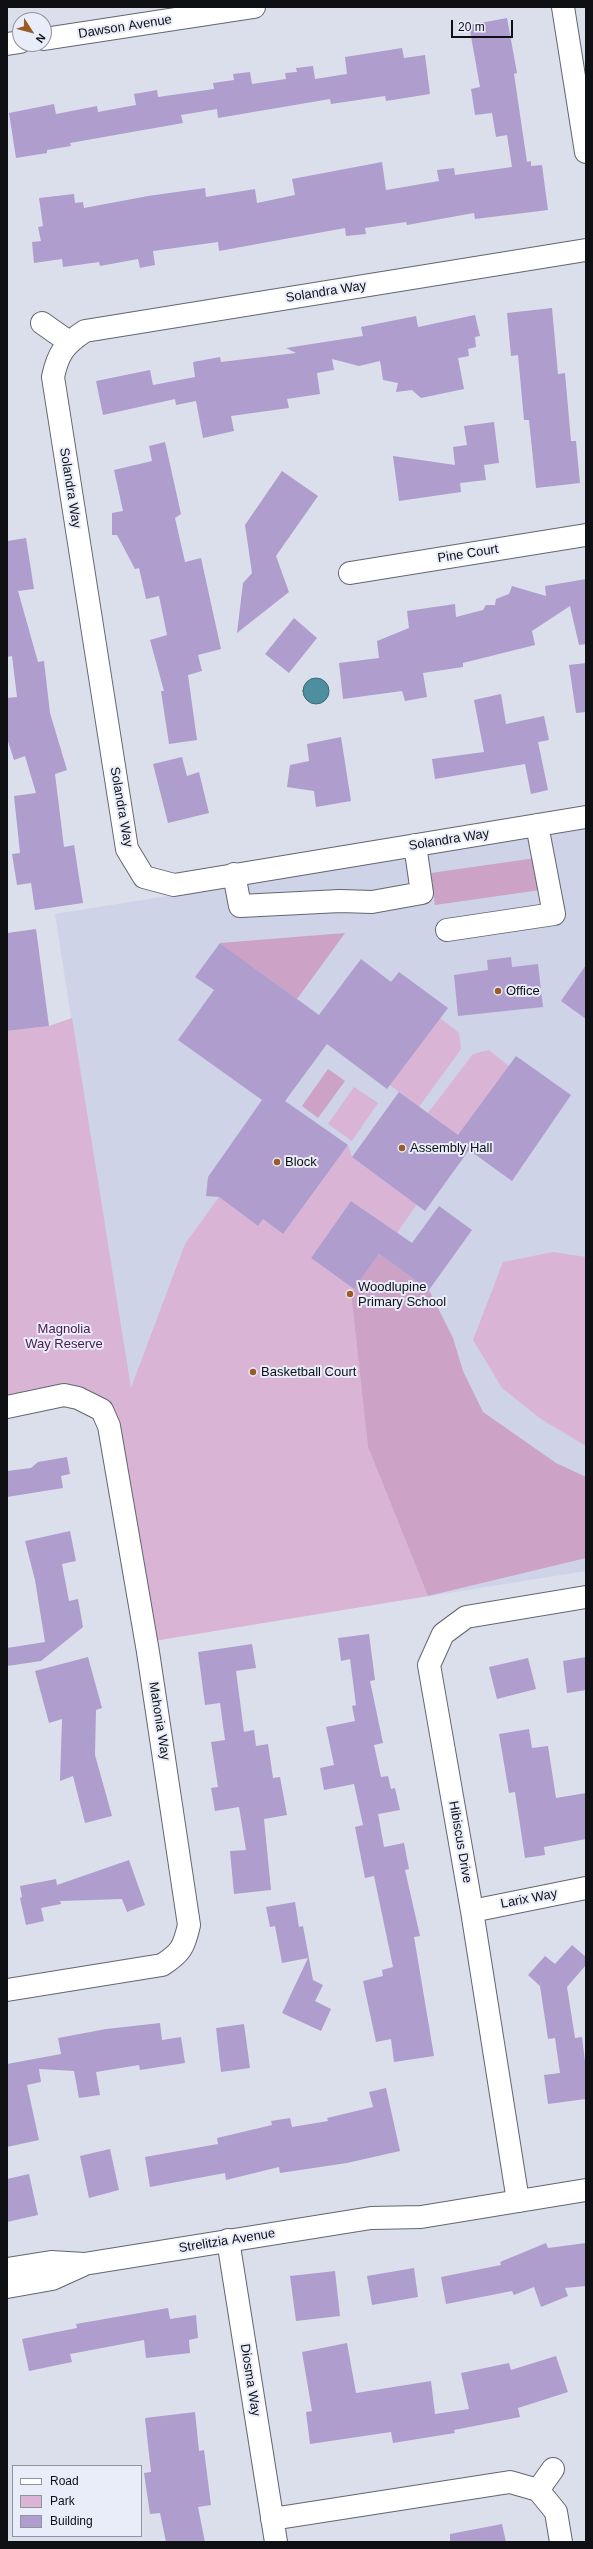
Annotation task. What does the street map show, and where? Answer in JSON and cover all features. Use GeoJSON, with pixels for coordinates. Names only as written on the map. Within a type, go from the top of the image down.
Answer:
{"type":"FeatureCollection","features":[{"type":"Feature","properties":{"kind":"street","name":"Dawson Avenue"},"geometry":{"type":"LineString","coordinates":[[52,37],[177,13],[254,7]]}},
{"type":"Feature","properties":{"kind":"street"},"geometry":{"type":"LineString","coordinates":[[562,7],[586,152]]}},
{"type":"Feature","properties":{"kind":"street","name":"Solandra Way"},"geometry":{"type":"LineString","coordinates":[[586,250],[85,331],[68,342],[57,359],[53,377],[127,849],[144,877],[174,885],[586,817]]}},
{"type":"Feature","properties":{"kind":"street"},"geometry":{"type":"LineString","coordinates":[[42,322],[68,342]]}},
{"type":"Feature","properties":{"kind":"street","name":"Pine Court"},"geometry":{"type":"LineString","coordinates":[[350,572],[586,534]]}},
{"type":"Feature","properties":{"kind":"street"},"geometry":{"type":"LineString","coordinates":[[447,930],[554,914],[537,825]]}},
{"type":"Feature","properties":{"kind":"street"},"geometry":{"type":"LineString","coordinates":[[234,874],[240,906],[340,901],[372,902],[422,893],[414,845]]}},
{"type":"Feature","properties":{"kind":"street","name":"Mahonia Way"},"geometry":{"type":"LineString","coordinates":[[7,1407],[64,1395],[78,1398],[102,1410],[108,1426],[148,1652],[190,1925],[185,1943],[177,1956],[162,1965],[7,1990]]}},
{"type":"Feature","properties":{"kind":"street","name":"Hibiscus Drive"},"geometry":{"type":"LineString","coordinates":[[517,2194],[472,1911],[429,1665],[443,1634],[466,1617],[586,1597]]}},
{"type":"Feature","properties":{"kind":"street","name":"Larix Way"},"geometry":{"type":"LineString","coordinates":[[472,1911],[586,1888]]}},
{"type":"Feature","properties":{"kind":"street","name":"Strelitzia Avenue"},"geometry":{"type":"LineString","coordinates":[[7,2269],[51,2262],[84,2264],[371,2218],[421,2217],[517,2194],[586,2175]]}},
{"type":"Feature","properties":{"kind":"street","name":"Strelitzia Avenue"},"geometry":{"type":"LineString","coordinates":[[517,2194],[586,2190]]}},
{"type":"Feature","properties":{"kind":"street","name":"Diosma Way"},"geometry":{"type":"LineString","coordinates":[[228,2240],[276,2542]]}},
{"type":"Feature","properties":{"kind":"street","name":"Strelitzia Avenue"},"geometry":{"type":"LineString","coordinates":[[7,2287],[52,2279],[84,2264]]}},
{"type":"Feature","properties":{"kind":"street"},"geometry":{"type":"LineString","coordinates":[[538,2490],[553,2469]]}},
{"type":"Feature","properties":{"kind":"street"},"geometry":{"type":"LineString","coordinates":[[272,2519],[510,2482],[538,2490],[556,2512],[561,2542]]}},
{"type":"Feature","properties":{"kind":"shaded area","name":"Woodlupine Primary School"},"geometry":{"type":"Polygon","coordinates":[[[586,829],[586,1571],[168,1638],[55,914],[586,829]]]}},
{"type":"Feature","properties":{"kind":"shaded area"},"geometry":{"type":"Polygon","coordinates":[[[536,858],[540,890],[435,905],[431,873],[536,858]]]}},
{"type":"Feature","properties":{"kind":"shaded area"},"geometry":{"type":"Polygon","coordinates":[[[345,933],[297,999],[220,943],[345,933]]]}},
{"type":"Feature","properties":{"kind":"shaded area"},"geometry":{"type":"Polygon","coordinates":[[[328,1069],[345,1081],[318,1118],[302,1106],[328,1069]]]}},
{"type":"Feature","properties":{"kind":"shaded area"},"geometry":{"type":"Polygon","coordinates":[[[379,1254],[429,1290],[453,1338],[463,1371],[483,1412],[556,1463],[586,1477],[586,1558],[428,1596],[368,1447],[351,1293],[379,1254]]]}},
{"type":"Feature","properties":{"kind":"green space","name":"Magnolia Way Reserve"},"geometry":{"type":"Polygon","coordinates":[[[72,1018],[131,1388],[185,1244],[219,1197],[258,1226],[263,1219],[283,1234],[348,1145],[352,1157],[417,1204],[397,1233],[351,1201],[311,1258],[354,1289],[351,1293],[368,1447],[428,1596],[142,1643],[98,1416],[64,1395],[7,1404],[7,1031],[49,1026],[72,1018]]]}},
{"type":"Feature","properties":{"kind":"green space"},"geometry":{"type":"Polygon","coordinates":[[[440,1018],[459,1033],[461,1049],[419,1107],[390,1085],[440,1018]]]}},
{"type":"Feature","properties":{"kind":"green space"},"geometry":{"type":"Polygon","coordinates":[[[489,1050],[509,1066],[458,1136],[428,1113],[473,1054],[489,1050]]]}},
{"type":"Feature","properties":{"kind":"green space"},"geometry":{"type":"Polygon","coordinates":[[[354,1087],[378,1103],[352,1141],[328,1124],[354,1087]]]}},
{"type":"Feature","properties":{"kind":"green space"},"geometry":{"type":"Polygon","coordinates":[[[553,1252],[586,1257],[586,1446],[541,1419],[502,1388],[473,1340],[503,1262],[553,1252]]]}},
{"type":"Feature","properties":{"kind":"water"},"geometry":{"type":"Polygon","coordinates":[[[316,678],[325,682],[329,691],[325,700],[316,704],[307,700],[303,691],[307,682],[316,678]]]}},
{"type":"Feature","properties":{"kind":"building"},"geometry":{"type":"Polygon","coordinates":[[[507,18],[517,73],[514,74],[527,162],[531,161],[531,166],[542,165],[548,210],[475,219],[474,213],[407,225],[406,222],[365,228],[366,234],[346,236],[345,228],[219,251],[218,242],[153,251],[155,265],[140,268],[138,259],[100,266],[99,262],[63,267],[62,259],[34,263],[32,242],[41,241],[38,227],[43,226],[39,198],[74,194],[75,203],[83,202],[84,208],[148,196],[205,188],[206,197],[255,189],[257,203],[295,195],[292,179],[382,162],[386,190],[439,181],[437,170],[454,168],[455,175],[512,167],[507,135],[496,137],[492,113],[475,115],[471,89],[480,87],[469,25],[507,18]]]}},
{"type":"Feature","properties":{"kind":"building"},"geometry":{"type":"Polygon","coordinates":[[[402,48],[404,58],[425,55],[430,94],[386,101],[385,96],[331,104],[330,99],[218,118],[217,109],[181,115],[183,123],[70,143],[71,146],[47,150],[47,153],[16,158],[9,113],[54,104],[56,114],[97,106],[98,112],[136,105],[134,94],[157,90],[158,97],[214,89],[213,83],[234,80],[233,74],[250,72],[252,84],[286,79],[285,73],[297,72],[296,68],[313,66],[315,79],[347,74],[345,57],[402,48]]]}},
{"type":"Feature","properties":{"kind":"building"},"geometry":{"type":"Polygon","coordinates":[[[552,308],[558,374],[565,373],[571,441],[576,441],[580,483],[536,488],[529,420],[524,420],[518,355],[511,356],[507,313],[552,308]]]}},
{"type":"Feature","properties":{"kind":"building"},"geometry":{"type":"Polygon","coordinates":[[[475,315],[480,336],[475,337],[476,347],[468,349],[469,356],[458,358],[464,389],[421,398],[412,390],[396,392],[398,383],[383,380],[380,361],[359,366],[332,359],[334,370],[317,373],[320,394],[287,399],[289,408],[231,416],[234,431],[203,438],[196,401],[176,405],[175,399],[103,415],[96,381],[150,370],[153,385],[195,377],[193,362],[220,357],[221,362],[296,353],[286,348],[363,336],[361,327],[416,316],[418,327],[475,315]]]}},
{"type":"Feature","properties":{"kind":"building"},"geometry":{"type":"Polygon","coordinates":[[[494,422],[499,463],[484,465],[486,480],[460,483],[461,492],[399,501],[393,456],[455,465],[453,447],[467,445],[464,426],[494,422]]]}},
{"type":"Feature","properties":{"kind":"building"},"geometry":{"type":"Polygon","coordinates":[[[165,442],[181,514],[175,518],[185,562],[201,558],[221,649],[198,655],[202,671],[188,675],[197,740],[169,744],[161,691],[164,691],[150,640],[167,635],[159,596],[146,599],[139,568],[135,569],[117,535],[112,535],[112,513],[123,511],[114,470],[152,461],[149,446],[165,442]]]}},
{"type":"Feature","properties":{"kind":"building"},"geometry":{"type":"Polygon","coordinates":[[[282,471],[318,496],[276,556],[289,592],[237,633],[243,583],[252,573],[245,525],[282,471]]]}},
{"type":"Feature","properties":{"kind":"building"},"geometry":{"type":"Polygon","coordinates":[[[26,538],[34,589],[18,591],[38,662],[44,661],[50,713],[67,770],[55,774],[64,847],[74,845],[83,903],[35,910],[31,883],[17,885],[12,854],[20,853],[14,796],[36,793],[25,756],[14,760],[7,738],[7,698],[17,697],[12,656],[7,657],[7,541],[26,538]]]}},
{"type":"Feature","properties":{"kind":"building"},"geometry":{"type":"Polygon","coordinates":[[[586,579],[586,644],[579,645],[570,606],[532,631],[535,645],[463,663],[463,667],[423,673],[427,697],[405,701],[402,691],[343,699],[339,663],[379,658],[377,641],[409,628],[407,611],[455,604],[456,617],[483,610],[486,605],[495,605],[496,599],[509,594],[512,586],[546,596],[545,586],[586,579]]]}},
{"type":"Feature","properties":{"kind":"building"},"geometry":{"type":"Polygon","coordinates":[[[294,618],[317,638],[289,673],[265,654],[294,618]]]}},
{"type":"Feature","properties":{"kind":"building"},"geometry":{"type":"Polygon","coordinates":[[[586,663],[586,712],[576,713],[569,665],[586,663]]]}},
{"type":"Feature","properties":{"kind":"building"},"geometry":{"type":"Polygon","coordinates":[[[501,694],[506,724],[544,716],[549,740],[538,742],[548,790],[531,794],[525,764],[435,779],[432,759],[484,752],[474,700],[501,694]]]}},
{"type":"Feature","properties":{"kind":"building"},"geometry":{"type":"Polygon","coordinates":[[[341,737],[351,801],[316,807],[314,791],[287,787],[290,765],[309,761],[307,744],[341,737]]]}},
{"type":"Feature","properties":{"kind":"building"},"geometry":{"type":"Polygon","coordinates":[[[182,757],[187,776],[199,772],[209,813],[168,823],[153,764],[182,757]]]}},
{"type":"Feature","properties":{"kind":"building"},"geometry":{"type":"Polygon","coordinates":[[[36,929],[49,1026],[7,1031],[7,933],[36,929]]]}},
{"type":"Feature","properties":{"kind":"building"},"geometry":{"type":"Polygon","coordinates":[[[220,943],[319,1015],[361,959],[391,982],[399,972],[448,1008],[387,1089],[327,1044],[285,1101],[348,1145],[283,1234],[263,1219],[258,1226],[219,1197],[206,1196],[208,1177],[262,1100],[178,1040],[214,990],[195,977],[220,943]]]}},
{"type":"Feature","properties":{"kind":"building","name":"Office"},"geometry":{"type":"Polygon","coordinates":[[[511,957],[512,967],[538,964],[543,1007],[458,1016],[454,975],[488,970],[487,960],[511,957]]]}},
{"type":"Feature","properties":{"kind":"building"},"geometry":{"type":"Polygon","coordinates":[[[586,965],[586,1019],[561,1001],[586,965]]]}},
{"type":"Feature","properties":{"kind":"building"},"geometry":{"type":"Polygon","coordinates":[[[516,1056],[571,1095],[512,1181],[469,1150],[425,1211],[352,1157],[399,1092],[458,1135],[516,1056]]]}},
{"type":"Feature","properties":{"kind":"building"},"geometry":{"type":"Polygon","coordinates":[[[351,1201],[412,1243],[439,1206],[472,1230],[429,1290],[379,1254],[354,1289],[311,1258],[351,1201]]]}},
{"type":"Feature","properties":{"kind":"building"},"geometry":{"type":"Polygon","coordinates":[[[67,1457],[70,1474],[61,1476],[63,1488],[7,1497],[7,1471],[31,1468],[38,1462],[67,1457]]]}},
{"type":"Feature","properties":{"kind":"building"},"geometry":{"type":"Polygon","coordinates":[[[70,1531],[76,1561],[62,1564],[69,1601],[78,1599],[83,1627],[41,1661],[7,1666],[7,1648],[45,1642],[35,1580],[25,1541],[70,1531]]]}},
{"type":"Feature","properties":{"kind":"building"},"geometry":{"type":"Polygon","coordinates":[[[369,1634],[375,1680],[370,1681],[383,1743],[374,1745],[381,1777],[388,1776],[391,1789],[395,1788],[400,1810],[378,1814],[384,1847],[404,1843],[409,1869],[405,1870],[420,1936],[414,1937],[434,2056],[394,2062],[391,2039],[376,2042],[363,1981],[383,1976],[382,1970],[393,1967],[374,1876],[365,1878],[355,1827],[363,1825],[354,1784],[324,1790],[320,1768],[334,1765],[326,1727],[355,1721],[352,1706],[356,1705],[350,1659],[341,1661],[338,1638],[369,1634]]]}},
{"type":"Feature","properties":{"kind":"building"},"geometry":{"type":"Polygon","coordinates":[[[252,1644],[256,1668],[236,1671],[244,1732],[254,1730],[256,1746],[268,1744],[273,1778],[280,1777],[287,1815],[264,1819],[271,1890],[234,1894],[230,1851],[246,1850],[239,1807],[215,1811],[211,1788],[218,1787],[211,1742],[225,1740],[220,1703],[205,1705],[198,1652],[252,1644]]]}},
{"type":"Feature","properties":{"kind":"building"},"geometry":{"type":"Polygon","coordinates":[[[88,1657],[102,1708],[96,1710],[95,1755],[112,1816],[85,1823],[73,1776],[60,1781],[62,1719],[49,1723],[35,1671],[88,1657]]]}},
{"type":"Feature","properties":{"kind":"building"},"geometry":{"type":"Polygon","coordinates":[[[586,1657],[586,1690],[567,1693],[563,1661],[586,1657]]]}},
{"type":"Feature","properties":{"kind":"building"},"geometry":{"type":"Polygon","coordinates":[[[528,1658],[536,1689],[497,1699],[489,1667],[528,1658]]]}},
{"type":"Feature","properties":{"kind":"building"},"geometry":{"type":"Polygon","coordinates":[[[529,1729],[532,1748],[548,1746],[556,1798],[586,1793],[586,1839],[544,1847],[545,1855],[525,1858],[515,1792],[509,1793],[499,1734],[529,1729]]]}},
{"type":"Feature","properties":{"kind":"building"},"geometry":{"type":"Polygon","coordinates":[[[129,1860],[145,1905],[127,1912],[122,1899],[60,1901],[61,1904],[41,1908],[44,1921],[26,1925],[20,1898],[22,1897],[20,1886],[56,1879],[57,1885],[129,1860]]]}},
{"type":"Feature","properties":{"kind":"building"},"geometry":{"type":"Polygon","coordinates":[[[295,1902],[299,1927],[303,1926],[313,1980],[323,1985],[315,2001],[331,2009],[321,2031],[282,2013],[308,1958],[282,1963],[275,1926],[270,1927],[266,1907],[295,1902]]]}},
{"type":"Feature","properties":{"kind":"building"},"geometry":{"type":"Polygon","coordinates":[[[572,1945],[586,1957],[586,1965],[567,1987],[575,2038],[582,2037],[586,2070],[586,2099],[548,2104],[544,2075],[560,2073],[555,2038],[548,2039],[540,1986],[528,1975],[545,1956],[555,1964],[572,1945]]]}},
{"type":"Feature","properties":{"kind":"building"},"geometry":{"type":"Polygon","coordinates":[[[160,2023],[162,2040],[181,2037],[185,2063],[140,2070],[139,2065],[96,2072],[100,2095],[79,2098],[74,2071],[39,2069],[41,2082],[27,2085],[39,2140],[7,2147],[7,2064],[61,2054],[58,2038],[106,2029],[160,2023]]]}},
{"type":"Feature","properties":{"kind":"building"},"geometry":{"type":"Polygon","coordinates":[[[244,2024],[250,2068],[221,2072],[216,2028],[244,2024]]]}},
{"type":"Feature","properties":{"kind":"building"},"geometry":{"type":"Polygon","coordinates":[[[386,2088],[400,2151],[347,2163],[280,2173],[279,2167],[226,2180],[225,2173],[150,2187],[145,2157],[218,2144],[217,2138],[272,2125],[271,2121],[290,2118],[292,2127],[328,2121],[327,2118],[373,2107],[369,2092],[386,2088]]]}},
{"type":"Feature","properties":{"kind":"building"},"geometry":{"type":"Polygon","coordinates":[[[110,2149],[119,2190],[89,2198],[80,2156],[110,2149]]]}},
{"type":"Feature","properties":{"kind":"building"},"geometry":{"type":"Polygon","coordinates":[[[29,2174],[38,2215],[7,2222],[7,2179],[29,2174]]]}},
{"type":"Feature","properties":{"kind":"building"},"geometry":{"type":"Polygon","coordinates":[[[546,2243],[548,2248],[586,2243],[586,2286],[565,2288],[568,2296],[541,2307],[534,2287],[514,2295],[512,2291],[446,2304],[441,2277],[501,2265],[500,2262],[546,2243]]]}},
{"type":"Feature","properties":{"kind":"building"},"geometry":{"type":"Polygon","coordinates":[[[414,2268],[418,2297],[372,2305],[367,2276],[414,2268]]]}},
{"type":"Feature","properties":{"kind":"building"},"geometry":{"type":"Polygon","coordinates":[[[335,2271],[340,2316],[296,2321],[290,2276],[335,2271]]]}},
{"type":"Feature","properties":{"kind":"building"},"geometry":{"type":"Polygon","coordinates":[[[168,2308],[170,2319],[196,2315],[198,2338],[189,2340],[190,2353],[146,2358],[144,2340],[70,2354],[72,2362],[29,2371],[22,2339],[77,2328],[76,2324],[168,2308]]]}},
{"type":"Feature","properties":{"kind":"building"},"geometry":{"type":"Polygon","coordinates":[[[347,2343],[356,2393],[431,2381],[435,2414],[469,2409],[461,2373],[509,2363],[511,2370],[556,2356],[568,2392],[518,2408],[520,2417],[454,2430],[455,2433],[393,2443],[391,2432],[310,2444],[306,2412],[312,2411],[302,2352],[347,2343]]]}},
{"type":"Feature","properties":{"kind":"building"},"geometry":{"type":"Polygon","coordinates":[[[195,2412],[199,2451],[204,2450],[211,2505],[198,2507],[205,2542],[166,2542],[160,2513],[150,2514],[144,2473],[151,2472],[145,2418],[195,2412]]]}},
{"type":"Feature","properties":{"kind":"building"},"geometry":{"type":"Polygon","coordinates":[[[502,2524],[506,2542],[450,2542],[450,2534],[502,2524]]]}},
{"type":"Feature","properties":{"kind":"place","name":"Office"},"geometry":{"type":"Point","coordinates":[498,991]}},
{"type":"Feature","properties":{"kind":"place","name":"Assembly Hall"},"geometry":{"type":"Point","coordinates":[402,1148]}},
{"type":"Feature","properties":{"kind":"place","name":"Block"},"geometry":{"type":"Point","coordinates":[277,1162]}},
{"type":"Feature","properties":{"kind":"place","name":"Woodlupine Primary School"},"geometry":{"type":"Point","coordinates":[350,1294]}},
{"type":"Feature","properties":{"kind":"place","name":"Basketball Court"},"geometry":{"type":"Point","coordinates":[253,1372]}}]}
